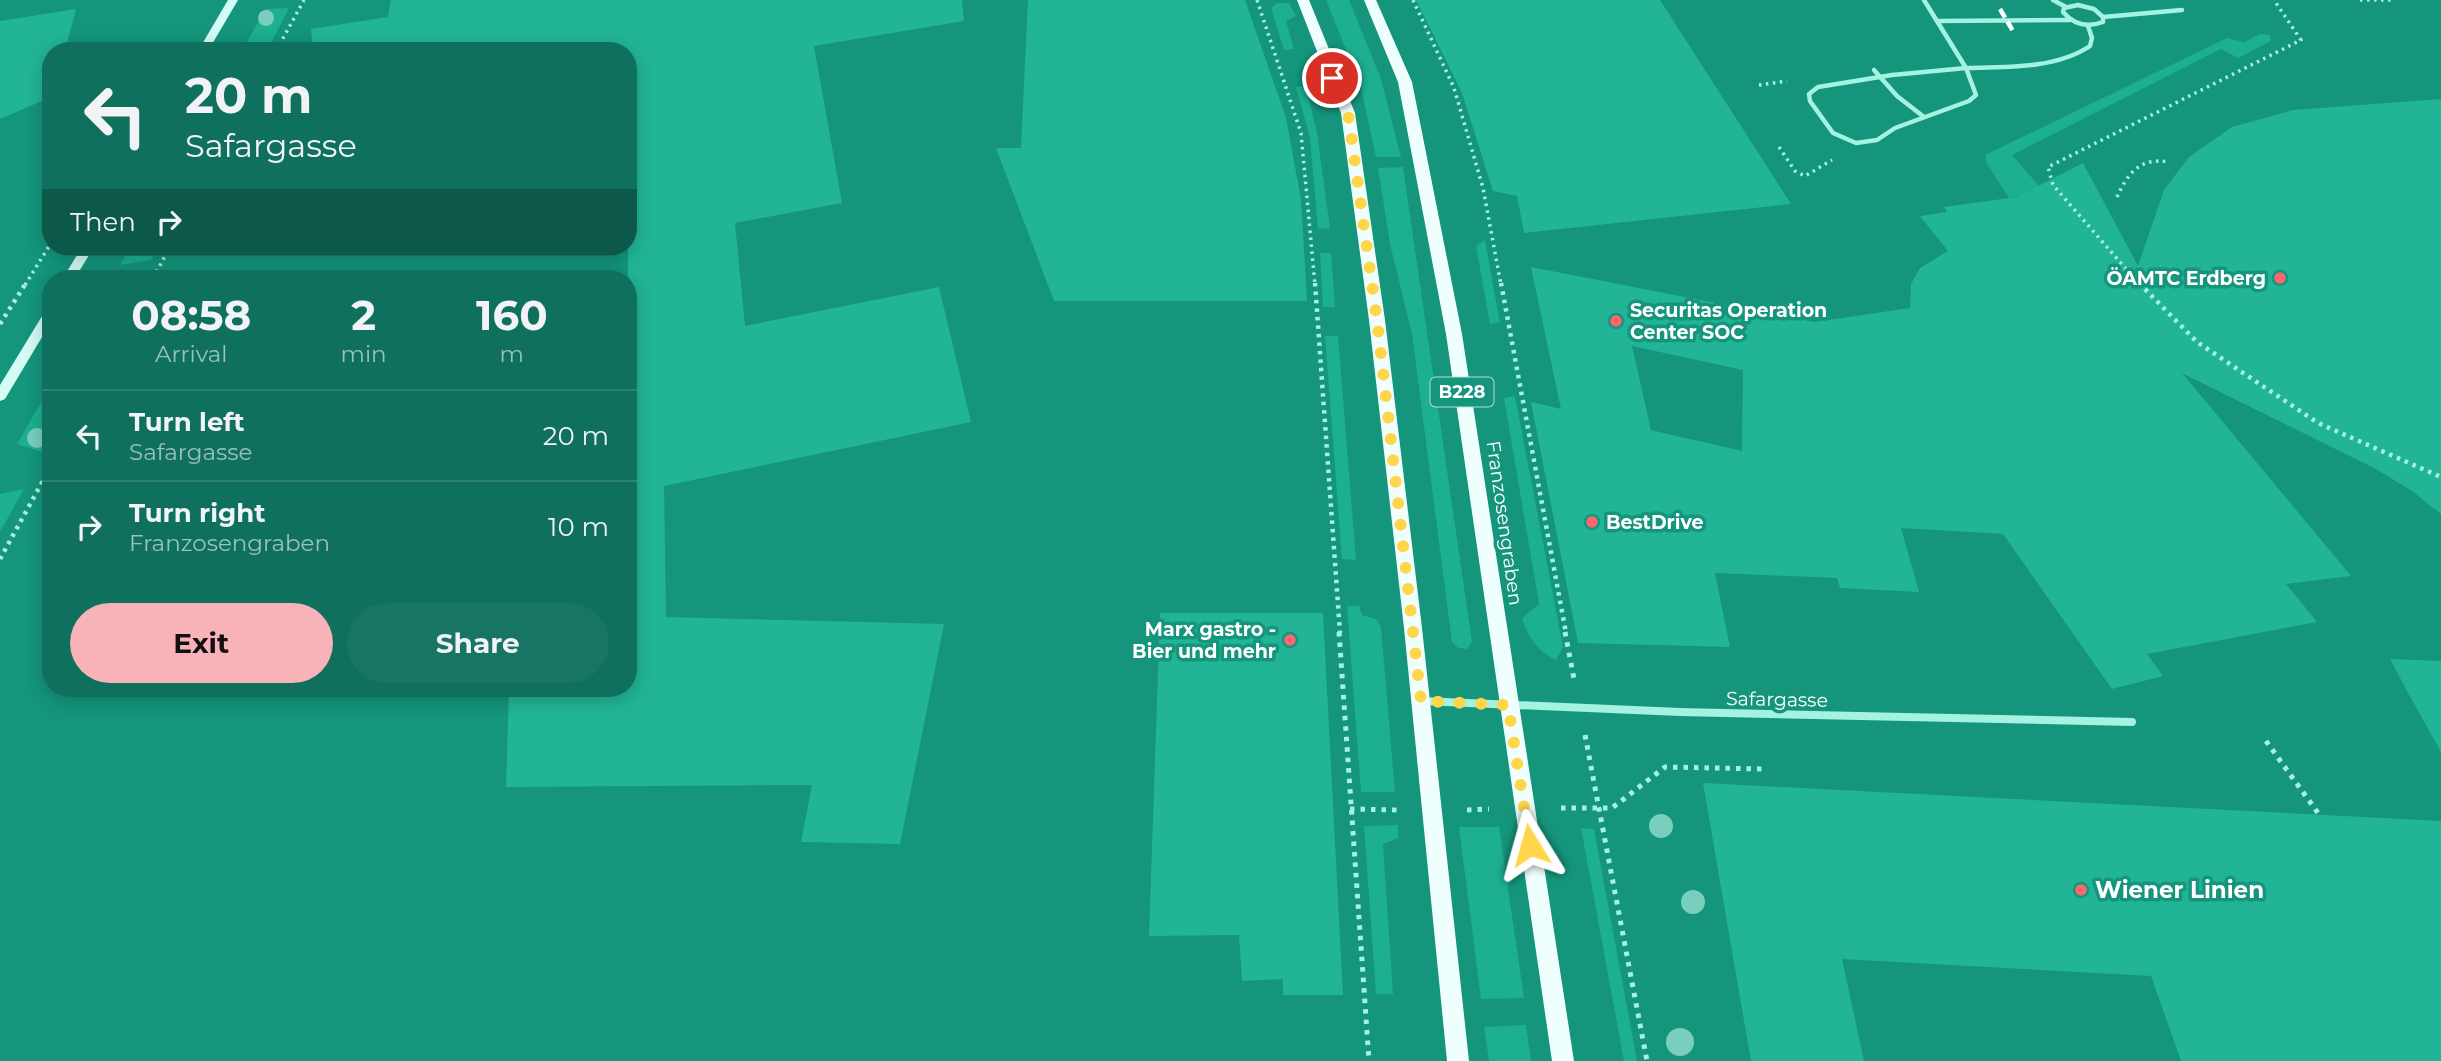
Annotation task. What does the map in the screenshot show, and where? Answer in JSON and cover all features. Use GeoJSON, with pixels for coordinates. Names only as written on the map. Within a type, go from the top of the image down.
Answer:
{"type":"FeatureCollection","features":[{"type":"Feature","properties":{"kind":"main road"},"geometry":{"type":"LineString","coordinates":[[1303,0],[1348,113],[1377,320],[1421,701],[1458,1061]]}},
{"type":"Feature","properties":{"kind":"main road","name":"Franzosengraben"},"geometry":{"type":"LineString","coordinates":[[1370,0],[1405,82],[1454,334],[1563,1061]]}},
{"type":"Feature","properties":{"kind":"street"},"geometry":{"type":"LineString","coordinates":[[208,42],[233,0]]}},
{"type":"Feature","properties":{"kind":"street"},"geometry":{"type":"LineString","coordinates":[[0,396],[42,326]]}},
{"type":"Feature","properties":{"kind":"street","name":"Safargasse"},"geometry":{"type":"LineString","coordinates":[[1421,701],[1679,712],[2132,722]]}},
{"type":"Feature","properties":{"kind":"lane"},"geometry":{"type":"LineString","coordinates":[[1924,0],[1937,21],[1965,69],[1977,89],[1974,97],[1895,128],[1872,141],[1851,142],[1830,130],[1810,101],[1810,94],[1818,87],[1880,78],[1965,69],[2064,60],[2080,55],[2090,46],[2092,38],[2088,26]]}},
{"type":"Feature","properties":{"kind":"lane"},"geometry":{"type":"LineString","coordinates":[[2053,0],[2066,7],[2086,6],[2103,17],[2131,16],[2161,9],[2182,10]]}},
{"type":"Feature","properties":{"kind":"lane"},"geometry":{"type":"LineString","coordinates":[[2066,7],[2063,12],[2070,20]]}},
{"type":"Feature","properties":{"kind":"lane"},"geometry":{"type":"LineString","coordinates":[[1937,21],[2070,20],[2088,26],[2101,24],[2103,17]]}},
{"type":"Feature","properties":{"kind":"lane"},"geometry":{"type":"LineString","coordinates":[[1874,70],[1897,96],[1924,117]]}},
{"type":"Feature","properties":{"kind":"path"},"geometry":{"type":"LineString","coordinates":[[281,42],[304,0]]}},
{"type":"Feature","properties":{"kind":"path"},"geometry":{"type":"LineString","coordinates":[[1257,0],[1301,133],[1318,320],[1369,1061]]}},
{"type":"Feature","properties":{"kind":"path"},"geometry":{"type":"LineString","coordinates":[[1413,0],[1454,88],[1483,188],[1647,1061]]}},
{"type":"Feature","properties":{"kind":"path"},"geometry":{"type":"LineString","coordinates":[[2274,0],[2301,40],[2048,167],[2053,185],[2122,265],[2197,342],[2318,423],[2441,477]]}},
{"type":"Feature","properties":{"kind":"path"},"geometry":{"type":"LineString","coordinates":[[2360,0],[2395,2],[2394,0]]}},
{"type":"Feature","properties":{"kind":"path"},"geometry":{"type":"LineString","coordinates":[[1779,147],[1795,171],[1805,176],[1842,153],[1851,142]]}},
{"type":"Feature","properties":{"kind":"path"},"geometry":{"type":"LineString","coordinates":[[2117,197],[2127,175],[2137,166],[2150,160],[2169,162]]}},
{"type":"Feature","properties":{"kind":"path"},"geometry":{"type":"LineString","coordinates":[[0,324],[43,256]]}},
{"type":"Feature","properties":{"kind":"path"},"geometry":{"type":"LineString","coordinates":[[0,559],[42,482]]}},
{"type":"Feature","properties":{"kind":"path"},"geometry":{"type":"LineString","coordinates":[[2266,741],[2318,813]]}},
{"type":"Feature","properties":{"kind":"path"},"geometry":{"type":"LineString","coordinates":[[1350,808],[1612,808],[1665,767],[1765,769]]}},
{"type":"Feature","properties":{"kind":"green space"},"geometry":{"type":"Polygon","coordinates":[[[1326,0],[1349,0],[1381,79],[1401,157],[1376,157],[1360,84],[1326,0]]]}},
{"type":"Feature","properties":{"kind":"green space"},"geometry":{"type":"Polygon","coordinates":[[[1277,3],[1289,3],[1296,16],[1286,21],[1294,49],[1284,50],[1271,8],[1277,3]]]}},
{"type":"Feature","properties":{"kind":"green space"},"geometry":{"type":"Polygon","coordinates":[[[289,8],[272,42],[247,42],[265,9],[289,8]]]}},
{"type":"Feature","properties":{"kind":"green space"},"geometry":{"type":"Polygon","coordinates":[[[2260,34],[2270,35],[2271,41],[2238,58],[2221,49],[2012,155],[2045,193],[2009,198],[1987,164],[1985,155],[2227,38],[2244,42],[2260,34]]]}},
{"type":"Feature","properties":{"kind":"green space"},"geometry":{"type":"Polygon","coordinates":[[[1306,86],[1317,133],[1330,228],[1318,229],[1310,138],[1296,87],[1306,86]]]}},
{"type":"Feature","properties":{"kind":"green space"},"geometry":{"type":"Polygon","coordinates":[[[1403,167],[1472,642],[1467,649],[1458,648],[1452,642],[1412,334],[1390,244],[1378,168],[1403,167]]]}},
{"type":"Feature","properties":{"kind":"green space"},"geometry":{"type":"Polygon","coordinates":[[[1485,240],[1500,323],[1490,324],[1476,246],[1485,240]]]}},
{"type":"Feature","properties":{"kind":"green space"},"geometry":{"type":"Polygon","coordinates":[[[1320,253],[1331,253],[1335,307],[1323,307],[1320,253]]]}},
{"type":"Feature","properties":{"kind":"green space"},"geometry":{"type":"Polygon","coordinates":[[[125,256],[153,256],[151,260],[120,265],[125,256]]]}},
{"type":"Feature","properties":{"kind":"green space"},"geometry":{"type":"Polygon","coordinates":[[[1325,336],[1338,336],[1356,560],[1342,559],[1325,336]]]}},
{"type":"Feature","properties":{"kind":"green space"},"geometry":{"type":"Polygon","coordinates":[[[1515,396],[1563,647],[1556,660],[1534,643],[1522,618],[1539,604],[1504,398],[1515,396]]]}},
{"type":"Feature","properties":{"kind":"green space"},"geometry":{"type":"Polygon","coordinates":[[[42,401],[42,452],[17,444],[42,401]]]}},
{"type":"Feature","properties":{"kind":"green space"},"geometry":{"type":"Polygon","coordinates":[[[24,489],[0,532],[0,494],[24,489]]]}},
{"type":"Feature","properties":{"kind":"green space"},"geometry":{"type":"Polygon","coordinates":[[[1347,606],[1359,606],[1362,615],[1376,619],[1381,627],[1395,792],[1361,792],[1347,606]]]}},
{"type":"Feature","properties":{"kind":"green space"},"geometry":{"type":"Polygon","coordinates":[[[1398,825],[1398,838],[1383,844],[1393,994],[1376,994],[1364,826],[1398,825]]]}},
{"type":"Feature","properties":{"kind":"green space"},"geometry":{"type":"Polygon","coordinates":[[[1459,827],[1499,827],[1524,998],[1481,999],[1459,827]]]}},
{"type":"Feature","properties":{"kind":"green space"},"geometry":{"type":"Polygon","coordinates":[[[1581,828],[1594,829],[1637,1061],[1624,1061],[1581,828]]]}},
{"type":"Feature","properties":{"kind":"green space"},"geometry":{"type":"Polygon","coordinates":[[[1526,1025],[1531,1061],[1489,1061],[1484,1027],[1526,1025]]]}},
{"type":"Feature","properties":{"kind":"building"},"geometry":{"type":"Polygon","coordinates":[[[391,0],[962,0],[964,21],[814,46],[842,203],[735,223],[745,326],[939,287],[971,422],[664,486],[666,617],[944,624],[900,844],[801,842],[812,785],[506,787],[509,697],[637,697],[637,270],[628,270],[628,256],[637,256],[637,42],[312,42],[311,29],[388,17],[391,0]]]}},
{"type":"Feature","properties":{"kind":"building"},"geometry":{"type":"Polygon","coordinates":[[[1028,0],[1245,0],[1286,118],[1301,199],[1307,301],[1054,301],[996,148],[1021,148],[1028,0]]]}},
{"type":"Feature","properties":{"kind":"building"},"geometry":{"type":"Polygon","coordinates":[[[1416,0],[1660,0],[1791,204],[1524,233],[1517,196],[1493,191],[1462,93],[1416,0]]]}},
{"type":"Feature","properties":{"kind":"building"},"geometry":{"type":"Polygon","coordinates":[[[76,9],[67,42],[42,42],[42,101],[0,119],[0,21],[76,9]]]}},
{"type":"Feature","properties":{"kind":"building"},"geometry":{"type":"Polygon","coordinates":[[[2441,99],[2441,514],[2412,491],[2376,469],[2182,373],[2351,576],[2286,584],[2317,622],[2147,654],[2163,676],[2112,689],[2003,534],[1901,528],[1919,592],[1840,588],[1837,578],[1715,573],[1730,647],[1578,643],[1531,402],[1561,409],[1531,267],[1814,322],[1910,308],[1911,284],[1920,268],[1948,251],[1920,216],[1947,212],[1944,207],[2017,197],[2083,163],[2138,266],[2164,190],[2189,157],[2232,127],[2293,110],[2441,99]],[[1632,346],[1651,430],[1742,451],[1743,370],[1632,346]]]}},
{"type":"Feature","properties":{"kind":"building"},"geometry":{"type":"Polygon","coordinates":[[[1160,613],[1323,613],[1343,995],[1283,995],[1283,979],[1242,981],[1239,935],[1149,936],[1160,613]]]}},
{"type":"Feature","properties":{"kind":"building"},"geometry":{"type":"Polygon","coordinates":[[[2390,659],[2441,661],[2441,752],[2407,691],[2390,659]]]}},
{"type":"Feature","properties":{"kind":"building","name":"Wiener Linien"},"geometry":{"type":"Polygon","coordinates":[[[1703,783],[2441,821],[2441,1061],[2181,1061],[2151,976],[1842,959],[1864,1061],[1751,1061],[1703,783]]]}},
{"type":"Feature","properties":{"kind":"railway"},"geometry":{"type":"LineString","coordinates":[[2000,9],[2013,31]]}},
{"type":"Feature","properties":{"kind":"place","name":"ÖAMTC Erdberg"},"geometry":{"type":"Point","coordinates":[2280,278]}},
{"type":"Feature","properties":{"kind":"place","name":"Securitas Operation Center SOC"},"geometry":{"type":"Point","coordinates":[1616,321]}},
{"type":"Feature","properties":{"kind":"place","name":"BestDrive"},"geometry":{"type":"Point","coordinates":[1592,522]}},
{"type":"Feature","properties":{"kind":"place","name":"Marx gastro - Bier und mehr"},"geometry":{"type":"Point","coordinates":[1290,640]}},
{"type":"Feature","properties":{"kind":"place","name":"Wiener Linien"},"geometry":{"type":"Point","coordinates":[2081,890]}},
{"type":"Feature","properties":{"kind":"route"},"geometry":{"type":"LineString","coordinates":[[1332,78],[1348,113],[1377,320],[1421,701],[1508,705],[1530,845]]}}]}
